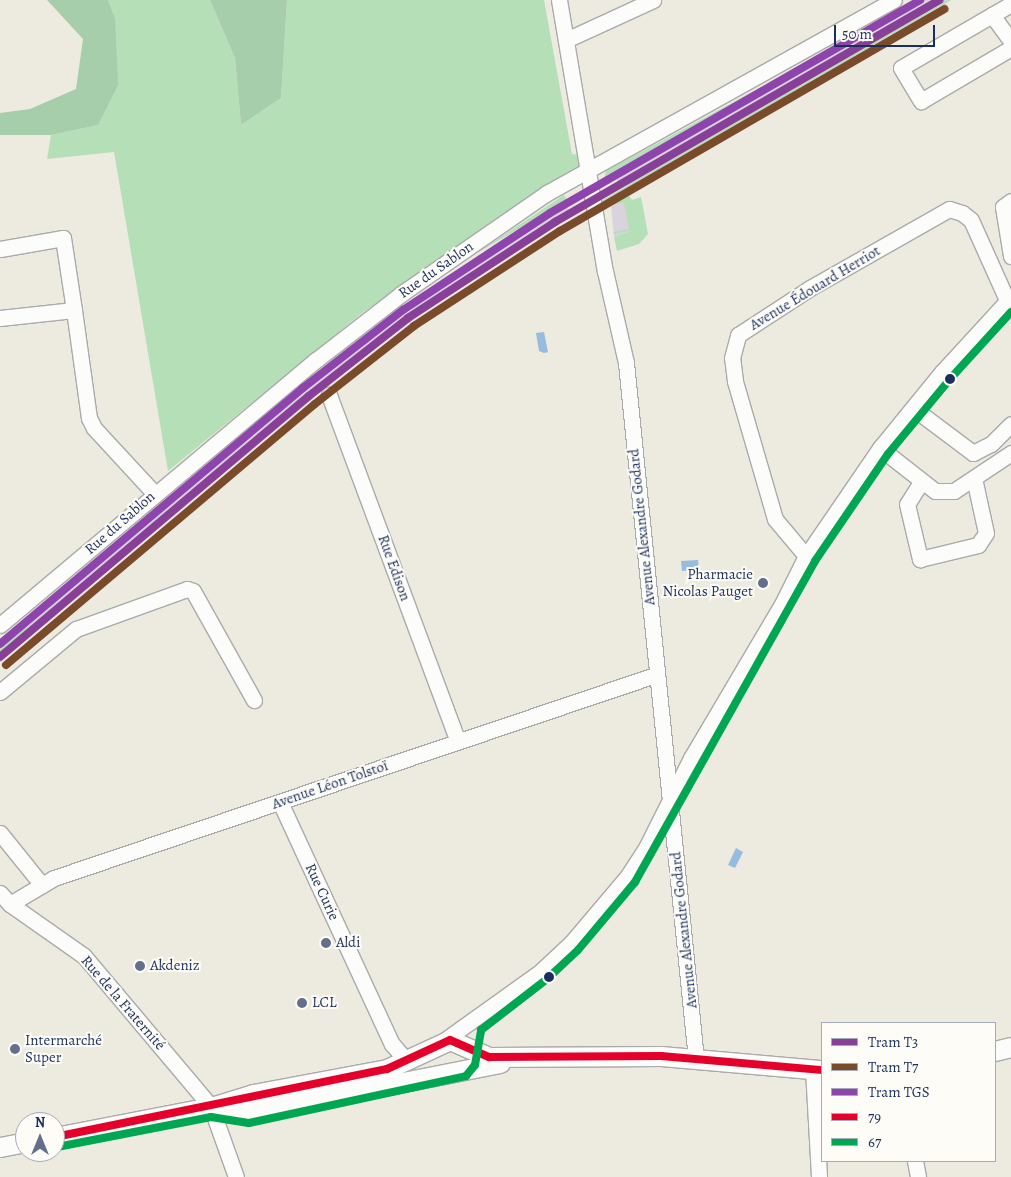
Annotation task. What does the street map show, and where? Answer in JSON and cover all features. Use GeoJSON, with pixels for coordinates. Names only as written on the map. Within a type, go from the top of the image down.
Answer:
{"type":"FeatureCollection","features":[{"type":"Feature","properties":{"kind":"main road"},"geometry":{"type":"LineString","coordinates":[[65,1134],[211,1107],[243,1096],[387,1069],[407,1061],[442,1042],[456,1041],[465,1049],[489,1057],[588,1056],[696,1059],[818,1070]]}},
{"type":"Feature","properties":{"kind":"main road"},"geometry":{"type":"LineString","coordinates":[[996,1051],[1011,1047]]}},
{"type":"Feature","properties":{"kind":"main road"},"geometry":{"type":"LineString","coordinates":[[452,1072],[465,1062],[465,1049]]}},
{"type":"Feature","properties":{"kind":"main road"},"geometry":{"type":"LineString","coordinates":[[211,1107],[247,1113],[518,1058]]}},
{"type":"Feature","properties":{"kind":"main road"},"geometry":{"type":"LineString","coordinates":[[0,1147],[15,1144]]}},
{"type":"Feature","properties":{"kind":"street","name":"Avenue Alexandre Godard"},"geometry":{"type":"LineString","coordinates":[[559,0],[605,271],[626,363],[655,675],[671,799],[696,1059]]}},
{"type":"Feature","properties":{"kind":"street"},"geometry":{"type":"LineString","coordinates":[[566,40],[653,0]]}},
{"type":"Feature","properties":{"kind":"street","name":"Rue du Sablon"},"geometry":{"type":"LineString","coordinates":[[0,625],[316,360],[401,294],[547,194],[588,170],[686,119],[894,0]]}},
{"type":"Feature","properties":{"kind":"street"},"geometry":{"type":"LineString","coordinates":[[1011,4],[901,68],[921,101],[1011,48]]}},
{"type":"Feature","properties":{"kind":"street"},"geometry":{"type":"LineString","coordinates":[[992,15],[1011,41]]}},
{"type":"Feature","properties":{"kind":"street"},"geometry":{"type":"LineString","coordinates":[[1011,201],[1003,207],[1011,256]]}},
{"type":"Feature","properties":{"kind":"street","name":"Avenue Édouard Herriot"},"geometry":{"type":"LineString","coordinates":[[442,1042],[473,1023],[541,971],[571,943],[627,877],[806,556],[880,448],[1009,299],[971,220],[962,213],[949,209],[810,288],[738,335],[732,358],[735,381],[775,519],[806,556]]}},
{"type":"Feature","properties":{"kind":"street"},"geometry":{"type":"LineString","coordinates":[[0,249],[64,238],[89,418],[94,428],[155,494]]}},
{"type":"Feature","properties":{"kind":"street"},"geometry":{"type":"LineString","coordinates":[[0,318],[74,310]]}},
{"type":"Feature","properties":{"kind":"street","name":"Rue Edison"},"geometry":{"type":"LineString","coordinates":[[329,395],[458,741]]}},
{"type":"Feature","properties":{"kind":"street"},"geometry":{"type":"LineString","coordinates":[[913,408],[973,453],[991,444],[1011,424]]}},
{"type":"Feature","properties":{"kind":"street"},"geometry":{"type":"LineString","coordinates":[[880,448],[921,482],[935,490],[954,492],[1011,453]]}},
{"type":"Feature","properties":{"kind":"street"},"geometry":{"type":"LineString","coordinates":[[921,482],[907,504],[920,559],[978,545],[986,533],[974,478]]}},
{"type":"Feature","properties":{"kind":"street"},"geometry":{"type":"LineString","coordinates":[[0,692],[76,629],[187,589],[193,591],[254,700]]}},
{"type":"Feature","properties":{"kind":"street","name":"Avenue Léon Tolstoï"},"geometry":{"type":"LineString","coordinates":[[5,899],[280,802],[655,675]]}},
{"type":"Feature","properties":{"kind":"street","name":"Rue Curie"},"geometry":{"type":"LineString","coordinates":[[280,802],[392,1044],[407,1061]]}},
{"type":"Feature","properties":{"kind":"street"},"geometry":{"type":"LineString","coordinates":[[0,833],[42,885]]}},
{"type":"Feature","properties":{"kind":"street","name":"Rue de la Fraternité"},"geometry":{"type":"LineString","coordinates":[[5,899],[84,956],[211,1107]]}},
{"type":"Feature","properties":{"kind":"street"},"geometry":{"type":"LineString","coordinates":[[465,1049],[473,1023]]}},
{"type":"Feature","properties":{"kind":"street"},"geometry":{"type":"LineString","coordinates":[[818,1070],[819,1177]]}},
{"type":"Feature","properties":{"kind":"street"},"geometry":{"type":"LineString","coordinates":[[211,1107],[236,1177]]}},
{"type":"Feature","properties":{"kind":"street"},"geometry":{"type":"LineString","coordinates":[[915,1162],[918,1177]]}},
{"type":"Feature","properties":{"kind":"shaded area"},"geometry":{"type":"Polygon","coordinates":[[[918,0],[951,0],[637,182],[638,187],[626,191],[635,233],[614,237],[611,205],[603,206],[601,201],[626,187],[625,185],[621,187],[613,173],[918,0]]]}},
{"type":"Feature","properties":{"kind":"shaded area"},"geometry":{"type":"Polygon","coordinates":[[[564,201],[572,216],[485,269],[369,352],[0,661],[0,641],[340,355],[441,280],[564,201]]]}},
{"type":"Feature","properties":{"kind":"green space"},"geometry":{"type":"Polygon","coordinates":[[[47,0],[108,0],[115,18],[118,85],[98,125],[51,135],[0,135],[0,113],[30,109],[76,89],[83,39],[47,0]]]}},
{"type":"Feature","properties":{"kind":"green space"},"geometry":{"type":"Polygon","coordinates":[[[108,0],[210,0],[235,58],[241,125],[281,98],[287,0],[544,0],[572,154],[580,155],[582,164],[362,313],[168,471],[114,152],[47,159],[51,135],[98,125],[115,18],[108,0]]]}},
{"type":"Feature","properties":{"kind":"green space"},"geometry":{"type":"Polygon","coordinates":[[[210,0],[287,0],[281,98],[241,125],[235,58],[210,0]]]}},
{"type":"Feature","properties":{"kind":"green space"},"geometry":{"type":"Polygon","coordinates":[[[947,0],[951,0],[637,182],[638,187],[626,191],[632,200],[641,197],[648,234],[639,244],[617,251],[614,237],[635,230],[614,234],[613,232],[629,229],[624,203],[603,206],[601,201],[947,0]]]}},
{"type":"Feature","properties":{"kind":"green space"},"geometry":{"type":"Polygon","coordinates":[[[775,81],[604,179],[606,171],[775,81]]]}},
{"type":"Feature","properties":{"kind":"green space"},"geometry":{"type":"Polygon","coordinates":[[[564,195],[567,200],[474,255],[564,195]]]}},
{"type":"Feature","properties":{"kind":"green space"},"geometry":{"type":"Polygon","coordinates":[[[23,624],[31,633],[0,659],[0,643],[23,624]]]}},
{"type":"Feature","properties":{"kind":"water"},"geometry":{"type":"Polygon","coordinates":[[[544,332],[548,352],[544,353],[539,351],[536,333],[544,332]]]}},
{"type":"Feature","properties":{"kind":"water"},"geometry":{"type":"Polygon","coordinates":[[[698,560],[699,570],[682,571],[681,561],[698,560]]]}},
{"type":"Feature","properties":{"kind":"water"},"geometry":{"type":"Polygon","coordinates":[[[736,848],[743,852],[735,868],[728,865],[736,848]]]}},
{"type":"Feature","properties":{"kind":"tram line","name":"TGS"},"geometry":{"type":"LineString","coordinates":[[0,644],[303,388],[403,310],[550,213],[920,0]]}},
{"type":"Feature","properties":{"kind":"tram line","name":"T3"},"geometry":{"type":"LineString","coordinates":[[0,657],[309,396],[408,318],[555,222],[940,0]]}},
{"type":"Feature","properties":{"kind":"tram line","name":"T7"},"geometry":{"type":"LineString","coordinates":[[6,665],[315,404],[414,326],[560,231],[945,9]]}},
{"type":"Feature","properties":{"kind":"transit line","name":"67"},"geometry":{"type":"LineString","coordinates":[[65,1145],[211,1117],[249,1123],[466,1076],[475,1065],[481,1030],[547,979],[578,950],[635,882],[815,561],[888,454],[950,379],[1011,312]]}},
{"type":"Feature","properties":{"kind":"transit line","name":"79"},"geometry":{"type":"LineString","coordinates":[[65,1135],[387,1069],[450,1040],[489,1057],[661,1056],[821,1070]]}},
{"type":"Feature","properties":{"kind":"place","name":"Pharmacie Nicolas Pauget"},"geometry":{"type":"Point","coordinates":[763,583]}},
{"type":"Feature","properties":{"kind":"place","name":"Aldi"},"geometry":{"type":"Point","coordinates":[326,943]}},
{"type":"Feature","properties":{"kind":"place","name":"Akdeniz"},"geometry":{"type":"Point","coordinates":[140,966]}},
{"type":"Feature","properties":{"kind":"place","name":"LCL"},"geometry":{"type":"Point","coordinates":[302,1003]}},
{"type":"Feature","properties":{"kind":"place","name":"Intermarché Super"},"geometry":{"type":"Point","coordinates":[15,1049]}}]}
